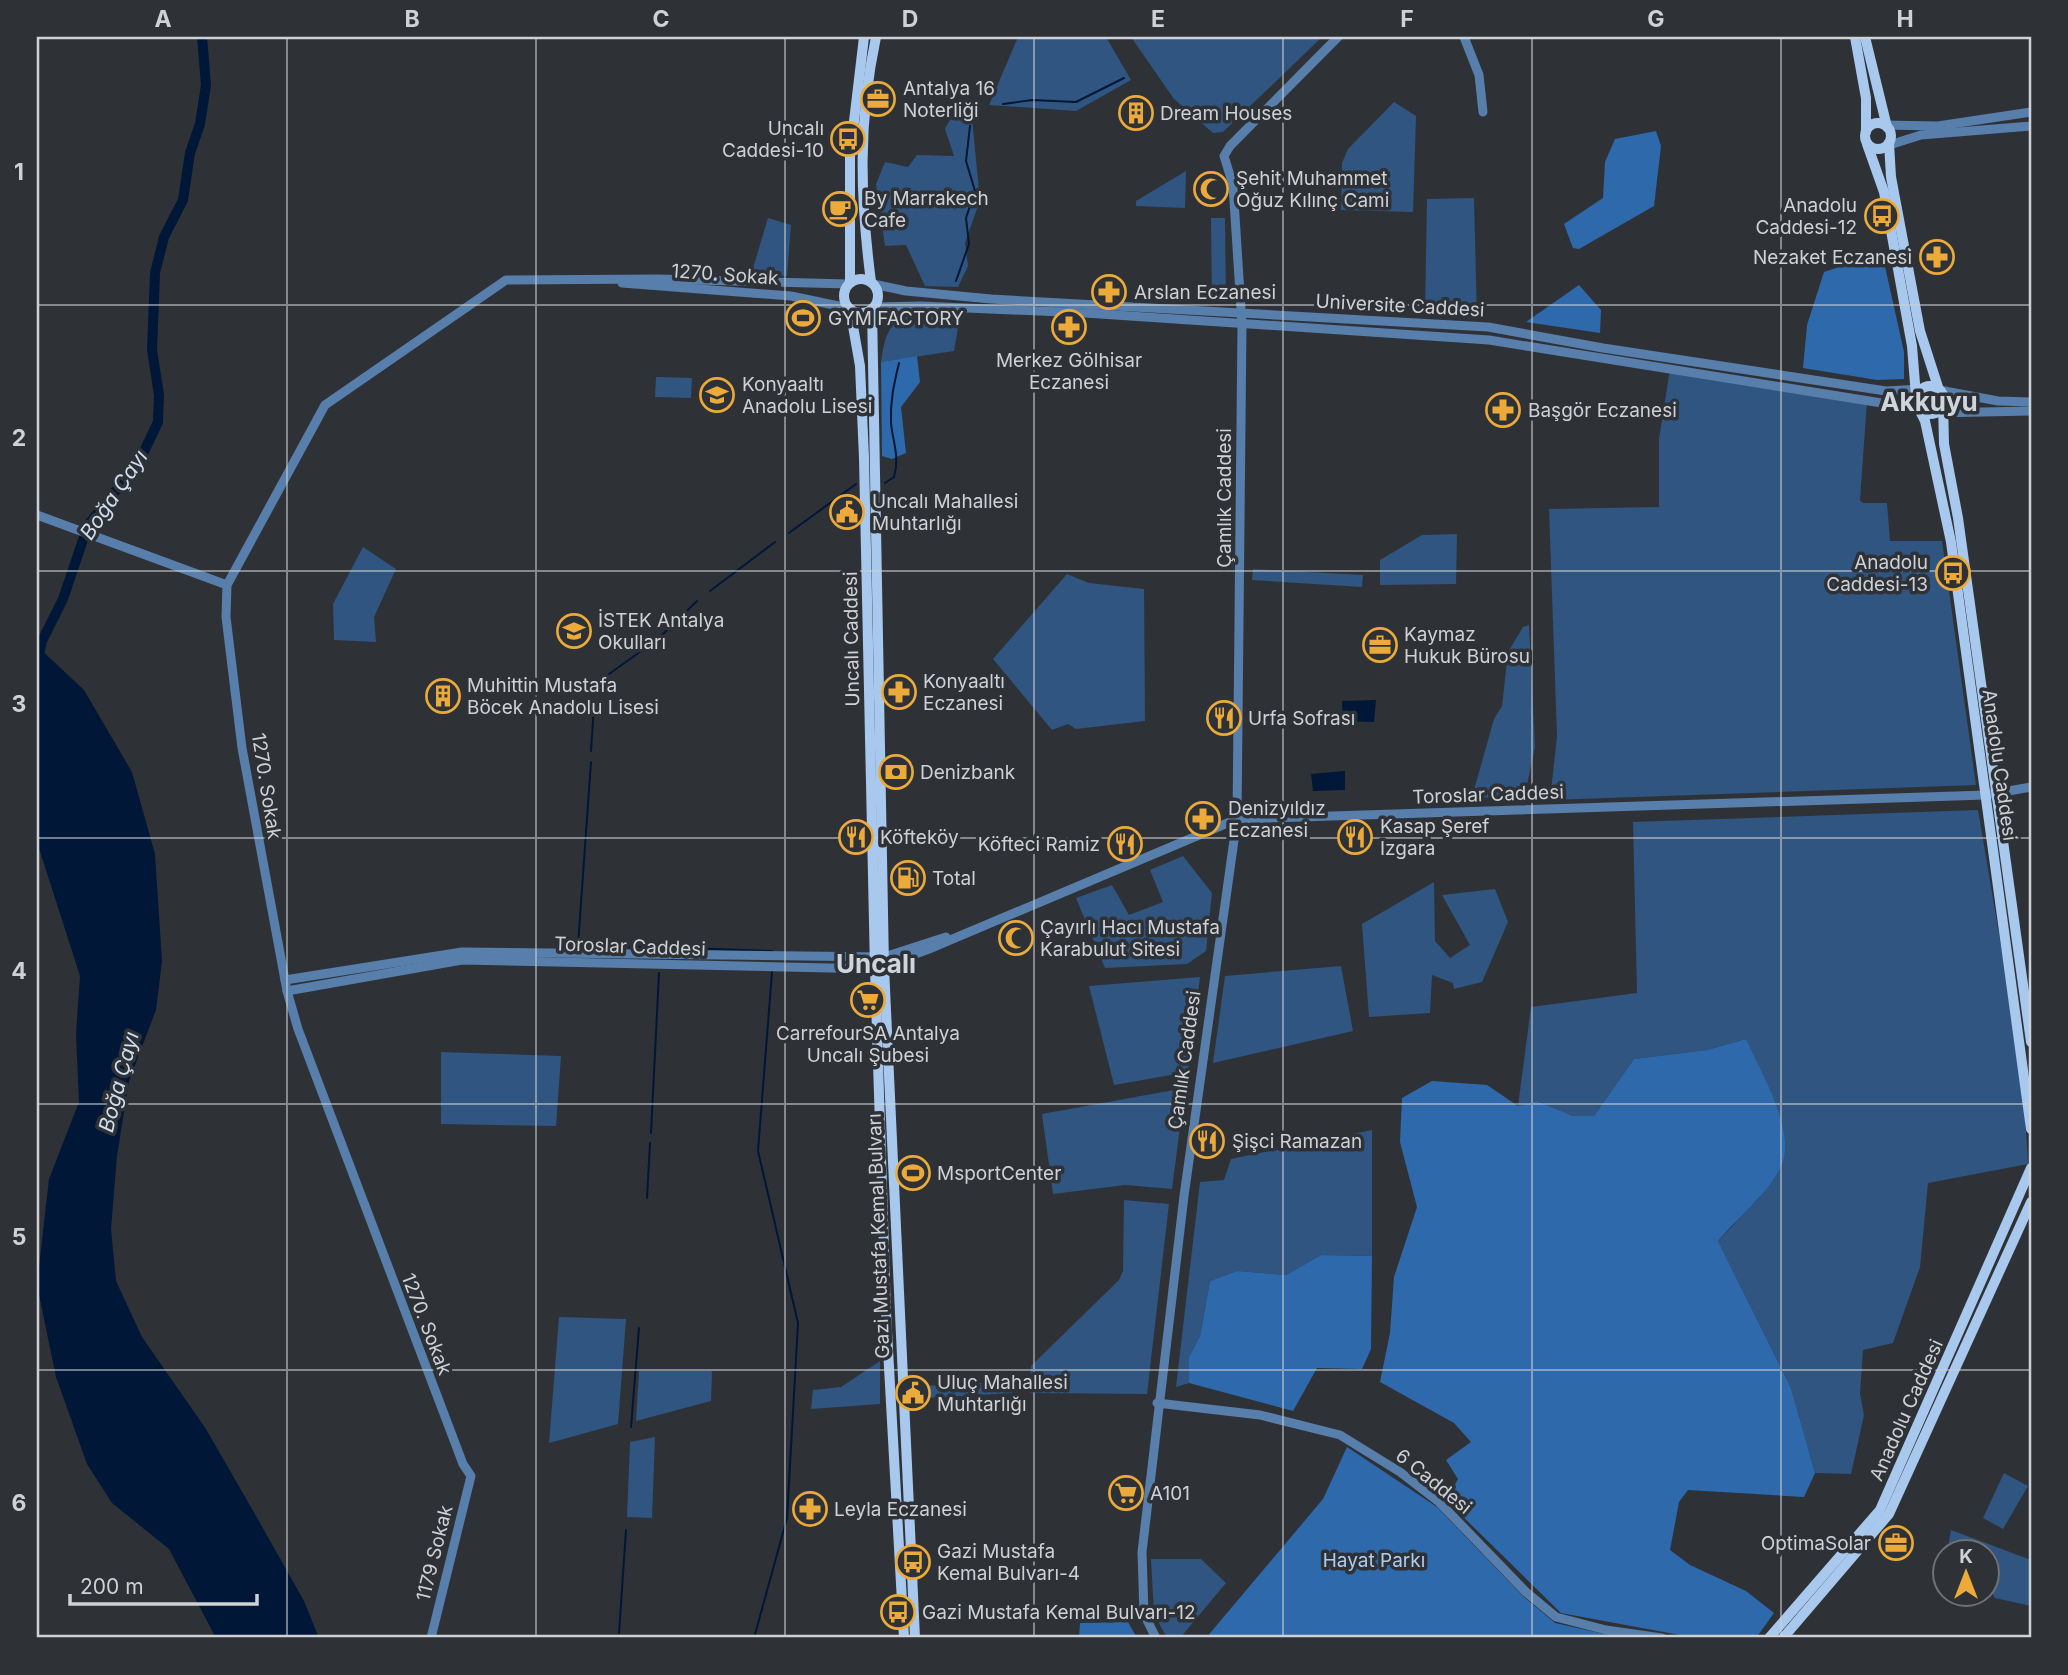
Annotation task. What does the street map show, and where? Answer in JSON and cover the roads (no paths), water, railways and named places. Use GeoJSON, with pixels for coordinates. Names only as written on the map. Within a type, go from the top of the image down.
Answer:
{"type":"FeatureCollection","features":[{"type":"Feature","properties":{"kind":"main road"},"geometry":{"type":"LineString","coordinates":[[864,37],[850,155],[849,284],[844,298],[849,308],[858,313],[873,308],[878,297],[872,283],[863,222],[860,153],[876,37]]}},
{"type":"Feature","properties":{"kind":"main road"},"geometry":{"type":"LineString","coordinates":[[1855,37],[1866,98],[1867,144],[1884,192],[1912,346],[1919,409],[1926,414],[1941,409],[1939,390],[1920,331],[1891,177],[1888,144],[1890,135],[1885,126],[1865,37]]}},
{"type":"Feature","properties":{"kind":"main road"},"geometry":{"type":"LineString","coordinates":[[1866,132],[1871,125],[1885,126]]}},
{"type":"Feature","properties":{"kind":"main road"},"geometry":{"type":"LineString","coordinates":[[1867,144],[1874,149],[1888,144]]}},
{"type":"Feature","properties":{"kind":"main road"},"geometry":{"type":"LineString","coordinates":[[849,284],[860,279],[872,283]]}},
{"type":"Feature","properties":{"kind":"main road","name":"Uncalı Caddesi"},"geometry":{"type":"LineString","coordinates":[[849,308],[860,366],[865,471],[879,963]]}},
{"type":"Feature","properties":{"kind":"main road","name":"Uncalı Caddesi"},"geometry":{"type":"LineString","coordinates":[[873,308],[879,963]]}},
{"type":"Feature","properties":{"kind":"main road"},"geometry":{"type":"LineString","coordinates":[[1918,391],[1930,386],[1939,390]]}},
{"type":"Feature","properties":{"kind":"main road","name":"Anadolu Caddesi"},"geometry":{"type":"LineString","coordinates":[[1919,409],[1925,421],[1945,502],[2031,1042]]}},
{"type":"Feature","properties":{"kind":"main road","name":"Anadolu Caddesi"},"geometry":{"type":"LineString","coordinates":[[1941,409],[1944,444],[1958,518],[2031,1129]]}},
{"type":"Feature","properties":{"kind":"main road","name":"Gazi Mustafa Kemal Bulvarı"},"geometry":{"type":"LineString","coordinates":[[879,963],[886,1313],[904,1638]]}},
{"type":"Feature","properties":{"kind":"main road","name":"Gazi Mustafa Kemal Bulvarı"},"geometry":{"type":"LineString","coordinates":[[879,963],[915,1638]]}},
{"type":"Feature","properties":{"kind":"main road","name":"Anadolu Caddesi"},"geometry":{"type":"LineString","coordinates":[[1769,1638],[1880,1510],[2031,1168]]}},
{"type":"Feature","properties":{"kind":"main road","name":"Anadolu Caddesi"},"geometry":{"type":"LineString","coordinates":[[1783,1638],[1889,1514],[2031,1202]]}},
{"type":"Feature","properties":{"kind":"street","name":"Çamlık Caddesi"},"geometry":{"type":"LineString","coordinates":[[1156,1638],[1144,1615],[1142,1552],[1157,1403],[1237,819],[1242,325],[1233,185],[1224,156],[1230,146],[1338,37]]}},
{"type":"Feature","properties":{"kind":"street"},"geometry":{"type":"LineString","coordinates":[[1464,37],[1479,75],[1483,112]]}},
{"type":"Feature","properties":{"kind":"street"},"geometry":{"type":"LineString","coordinates":[[1885,126],[1938,126],[2031,112]]}},
{"type":"Feature","properties":{"kind":"street"},"geometry":{"type":"LineString","coordinates":[[1888,144],[1922,135],[2031,126]]}},
{"type":"Feature","properties":{"kind":"street","name":"1270. Sokak"},"geometry":{"type":"LineString","coordinates":[[471,1476],[463,1464],[372,1230],[298,1029],[287,991],[242,748],[226,617],[227,585],[325,405],[506,281],[600,279],[849,284]]}},
{"type":"Feature","properties":{"kind":"street","name":"1270. Sokak"},"geometry":{"type":"LineString","coordinates":[[600,279],[643,286],[791,296],[849,308]]}},
{"type":"Feature","properties":{"kind":"street","name":"Universite Caddesi"},"geometry":{"type":"LineString","coordinates":[[872,283],[906,291],[984,298],[1488,327],[1604,348],[1886,391],[1918,391]]}},
{"type":"Feature","properties":{"kind":"street","name":"Universite Caddesi"},"geometry":{"type":"LineString","coordinates":[[873,308],[987,309],[1489,340],[1919,409]]}},
{"type":"Feature","properties":{"kind":"street"},"geometry":{"type":"LineString","coordinates":[[1939,390],[1998,401],[2031,402]]}},
{"type":"Feature","properties":{"kind":"street"},"geometry":{"type":"LineString","coordinates":[[1941,409],[2031,411]]}},
{"type":"Feature","properties":{"kind":"street"},"geometry":{"type":"LineString","coordinates":[[37,515],[227,585]]}},
{"type":"Feature","properties":{"kind":"street","name":"Toroslar Caddesi"},"geometry":{"type":"LineString","coordinates":[[285,980],[462,956],[879,963],[968,931],[1237,819],[1992,794],[2031,787]]}},
{"type":"Feature","properties":{"kind":"street","name":"Toroslar Caddesi"},"geometry":{"type":"LineString","coordinates":[[287,991],[462,956]]}},
{"type":"Feature","properties":{"kind":"street","name":"6 Caddesi"},"geometry":{"type":"LineString","coordinates":[[1157,1403],[1260,1415],[1340,1435],[1400,1472],[1439,1502],[1526,1592],[1556,1617],[1606,1630],[1662,1638]]}},
{"type":"Feature","properties":{"kind":"street","name":"1179 Sokak"},"geometry":{"type":"LineString","coordinates":[[431,1638],[471,1476]]}},
{"type":"Feature","properties":{"kind":"water"},"geometry":{"type":"Polygon","coordinates":[[[37,646],[84,690],[132,772],[155,854],[162,961],[156,1010],[129,1081],[117,1156],[111,1229],[116,1281],[142,1337],[206,1429],[260,1523],[304,1601],[319,1638],[216,1638],[169,1549],[112,1503],[87,1464],[56,1377],[37,1285],[49,1179],[79,1102],[76,1034],[80,976],[37,842],[37,646]]]}},
{"type":"Feature","properties":{"kind":"water"},"geometry":{"type":"Polygon","coordinates":[[[1376,700],[1374,722],[1343,721],[1342,701],[1376,700]]]}},
{"type":"Feature","properties":{"kind":"water"},"geometry":{"type":"Polygon","coordinates":[[[1345,771],[1345,790],[1313,791],[1311,774],[1345,771]]]}},
{"type":"Feature","properties":{"kind":"waterway","name":"Boğa Çayı"},"geometry":{"type":"LineString","coordinates":[[37,663],[42,641],[63,599],[88,525],[139,462],[158,422],[159,395],[152,350],[155,273],[164,237],[183,200],[190,153],[200,124],[206,85],[202,37]]}},
{"type":"Feature","properties":{"kind":"waterway"},"geometry":{"type":"LineString","coordinates":[[1003,104],[1032,100],[1076,102],[1124,78]]}},
{"type":"Feature","properties":{"kind":"waterway"},"geometry":{"type":"LineString","coordinates":[[956,281],[969,244],[966,218],[975,191],[966,161],[970,126]]}},
{"type":"Feature","properties":{"kind":"waterway"},"geometry":{"type":"LineString","coordinates":[[885,483],[894,477],[896,470],[891,415],[899,363]]}},
{"type":"Feature","properties":{"kind":"waterway"},"geometry":{"type":"LineString","coordinates":[[789,533],[856,484]]}},
{"type":"Feature","properties":{"kind":"waterway"},"geometry":{"type":"LineString","coordinates":[[710,591],[775,542]]}},
{"type":"Feature","properties":{"kind":"waterway"},"geometry":{"type":"LineString","coordinates":[[662,635],[697,601]]}},
{"type":"Feature","properties":{"kind":"waterway"},"geometry":{"type":"LineString","coordinates":[[595,684],[651,644]]}},
{"type":"Feature","properties":{"kind":"waterway"},"geometry":{"type":"LineString","coordinates":[[591,751],[594,706]]}},
{"type":"Feature","properties":{"kind":"waterway"},"geometry":{"type":"LineString","coordinates":[[591,762],[578,945],[649,947]]}},
{"type":"Feature","properties":{"kind":"waterway"},"geometry":{"type":"LineString","coordinates":[[659,947],[772,951]]}},
{"type":"Feature","properties":{"kind":"waterway"},"geometry":{"type":"LineString","coordinates":[[754,1638],[787,1518],[798,1323],[758,1151],[772,972]]}},
{"type":"Feature","properties":{"kind":"waterway"},"geometry":{"type":"LineString","coordinates":[[651,1133],[659,973]]}},
{"type":"Feature","properties":{"kind":"waterway"},"geometry":{"type":"LineString","coordinates":[[647,1198],[650,1143]]}},
{"type":"Feature","properties":{"kind":"waterway"},"geometry":{"type":"LineString","coordinates":[[631,1427],[639,1328]]}},
{"type":"Feature","properties":{"kind":"waterway"},"geometry":{"type":"LineString","coordinates":[[619,1633],[626,1530]]}},
{"type":"Feature","properties":{"kind":"place","name":"Antalya 16 Noterliği"},"geometry":{"type":"Point","coordinates":[878,99]}},
{"type":"Feature","properties":{"kind":"place","name":"Dream Houses"},"geometry":{"type":"Point","coordinates":[1136,113]}},
{"type":"Feature","properties":{"kind":"place","name":"Uncalı Caddesi-10"},"geometry":{"type":"Point","coordinates":[848,139]}},
{"type":"Feature","properties":{"kind":"place","name":"Şehit Muhammet Oğuz Kılınç Cami"},"geometry":{"type":"Point","coordinates":[1211,189]}},
{"type":"Feature","properties":{"kind":"place","name":"By Marrakech Cafe"},"geometry":{"type":"Point","coordinates":[840,209]}},
{"type":"Feature","properties":{"kind":"place","name":"Anadolu Caddesi-12"},"geometry":{"type":"Point","coordinates":[1882,216]}},
{"type":"Feature","properties":{"kind":"place","name":"Nezaket Eczanesi"},"geometry":{"type":"Point","coordinates":[1937,257]}},
{"type":"Feature","properties":{"kind":"place","name":"Arslan Eczanesi"},"geometry":{"type":"Point","coordinates":[1109,292]}},
{"type":"Feature","properties":{"kind":"place","name":"GYM FACTORY"},"geometry":{"type":"Point","coordinates":[803,318]}},
{"type":"Feature","properties":{"kind":"place","name":"Merkez Gölhisar Eczanesi"},"geometry":{"type":"Point","coordinates":[1069,327]}},
{"type":"Feature","properties":{"kind":"place","name":"Konyaaltı Anadolu Lisesi"},"geometry":{"type":"Point","coordinates":[717,395]}},
{"type":"Feature","properties":{"kind":"place","name":"Başgör Eczanesi"},"geometry":{"type":"Point","coordinates":[1503,410]}},
{"type":"Feature","properties":{"kind":"place","name":"Uncalı Mahallesi Muhtarlığı"},"geometry":{"type":"Point","coordinates":[847,512]}},
{"type":"Feature","properties":{"kind":"place","name":"Anadolu Caddesi-13"},"geometry":{"type":"Point","coordinates":[1953,573]}},
{"type":"Feature","properties":{"kind":"place","name":"İSTEK Antalya Okulları"},"geometry":{"type":"Point","coordinates":[574,631]}},
{"type":"Feature","properties":{"kind":"place","name":"Kaymaz Hukuk Bürosu"},"geometry":{"type":"Point","coordinates":[1380,645]}},
{"type":"Feature","properties":{"kind":"place","name":"Konyaaltı Eczanesi"},"geometry":{"type":"Point","coordinates":[899,692]}},
{"type":"Feature","properties":{"kind":"place","name":"Muhittin Mustafa Böcek Anadolu Lisesi"},"geometry":{"type":"Point","coordinates":[443,696]}},
{"type":"Feature","properties":{"kind":"place","name":"Urfa Sofrası"},"geometry":{"type":"Point","coordinates":[1224,718]}},
{"type":"Feature","properties":{"kind":"place","name":"Denizbank"},"geometry":{"type":"Point","coordinates":[896,772]}},
{"type":"Feature","properties":{"kind":"place","name":"Denizyıldız Eczanesi"},"geometry":{"type":"Point","coordinates":[1203,819]}},
{"type":"Feature","properties":{"kind":"place","name":"Köfteköy"},"geometry":{"type":"Point","coordinates":[856,837]}},
{"type":"Feature","properties":{"kind":"place","name":"Kasap Şeref Izgara"},"geometry":{"type":"Point","coordinates":[1355,837]}},
{"type":"Feature","properties":{"kind":"place","name":"Köfteci Ramiz"},"geometry":{"type":"Point","coordinates":[1125,844]}},
{"type":"Feature","properties":{"kind":"place","name":"Total"},"geometry":{"type":"Point","coordinates":[908,878]}},
{"type":"Feature","properties":{"kind":"place","name":"Çayırlı Hacı Mustafa Karabulut Sitesi"},"geometry":{"type":"Point","coordinates":[1016,938]}},
{"type":"Feature","properties":{"kind":"place","name":"CarrefourSA Antalya Uncalı Şubesi"},"geometry":{"type":"Point","coordinates":[868,1000]}},
{"type":"Feature","properties":{"kind":"place","name":"Şişci Ramazan"},"geometry":{"type":"Point","coordinates":[1207,1141]}},
{"type":"Feature","properties":{"kind":"place","name":"MsportCenter"},"geometry":{"type":"Point","coordinates":[913,1173]}},
{"type":"Feature","properties":{"kind":"place","name":"Uluç Mahallesi Muhtarlığı"},"geometry":{"type":"Point","coordinates":[913,1393]}},
{"type":"Feature","properties":{"kind":"place","name":"A101"},"geometry":{"type":"Point","coordinates":[1126,1493]}},
{"type":"Feature","properties":{"kind":"place","name":"Leyla Eczanesi"},"geometry":{"type":"Point","coordinates":[810,1509]}},
{"type":"Feature","properties":{"kind":"place","name":"OptimaSolar"},"geometry":{"type":"Point","coordinates":[1896,1543]}},
{"type":"Feature","properties":{"kind":"place","name":"Gazi Mustafa Kemal Bulvarı-4"},"geometry":{"type":"Point","coordinates":[913,1562]}},
{"type":"Feature","properties":{"kind":"place","name":"Gazi Mustafa Kemal Bulvarı-12"},"geometry":{"type":"Point","coordinates":[898,1612]}},
{"type":"Feature","properties":{"kind":"district","name":"Akkuyu"},"geometry":{"type":"Point","coordinates":[1929,402]}},
{"type":"Feature","properties":{"kind":"district","name":"Uncalı"},"geometry":{"type":"Point","coordinates":[876,964]}},
{"type":"Feature","properties":{"kind":"park label","name":"Hayat Parkı"},"geometry":{"type":"Point","coordinates":[1374,1560]}}]}
